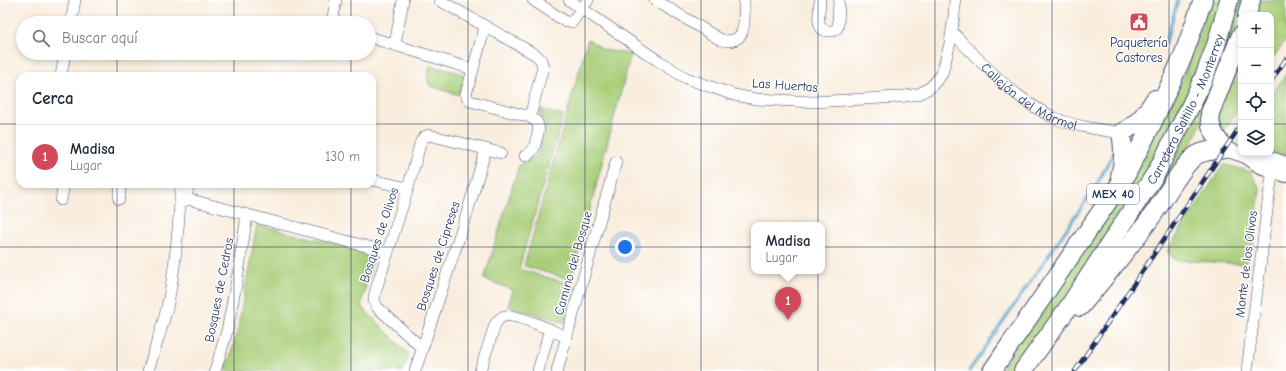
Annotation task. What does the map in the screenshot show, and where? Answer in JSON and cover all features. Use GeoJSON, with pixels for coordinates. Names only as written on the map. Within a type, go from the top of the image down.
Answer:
{"type":"FeatureCollection","features":[{"type":"Feature","properties":{"kind":"main road","name":"Carretera Saltillo - Monterrey"},"geometry":{"type":"LineString","coordinates":[[992,371],[1126,175],[1151,126],[1183,56],[1203,0]]}},
{"type":"Feature","properties":{"kind":"main road","name":"Carretera Saltillo - Monterrey"},"geometry":{"type":"LineString","coordinates":[[1023,371],[1070,305],[1156,172],[1190,108],[1204,77],[1216,45],[1229,0]]}},
{"type":"Feature","properties":{"kind":"main road"},"geometry":{"type":"LineString","coordinates":[[1248,12],[1251,0]]}},
{"type":"Feature","properties":{"kind":"main road"},"geometry":{"type":"LineString","coordinates":[[1046,338],[1064,325],[1118,261],[1161,203],[1183,170],[1194,157],[1204,153],[1225,149],[1213,133],[1210,123],[1210,113],[1238,43]]}},
{"type":"Feature","properties":{"kind":"main road"},"geometry":{"type":"LineString","coordinates":[[1114,194],[1123,162],[1121,133],[1137,123],[1148,111],[1183,56]]}},
{"type":"Feature","properties":{"kind":"street"},"geometry":{"type":"LineString","coordinates":[[72,16],[75,0]]}},
{"type":"Feature","properties":{"kind":"street"},"geometry":{"type":"LineString","coordinates":[[334,16],[336,0]]}},
{"type":"Feature","properties":{"kind":"street"},"geometry":{"type":"LineString","coordinates":[[395,44],[403,0]]}},
{"type":"Feature","properties":{"kind":"street"},"geometry":{"type":"LineString","coordinates":[[439,0],[536,55],[541,60],[543,67],[530,117]]}},
{"type":"Feature","properties":{"kind":"street"},"geometry":{"type":"LineString","coordinates":[[533,0],[566,22],[572,22],[585,4]]}},
{"type":"Feature","properties":{"kind":"street"},"geometry":{"type":"LineString","coordinates":[[560,18],[570,0]]}},
{"type":"Feature","properties":{"kind":"street","name":"Las Huertas"},"geometry":{"type":"LineString","coordinates":[[570,0],[585,4],[658,60],[686,78],[734,95],[756,99],[813,102],[898,97],[919,94],[931,87],[942,74],[952,32],[955,0]]}},
{"type":"Feature","properties":{"kind":"street"},"geometry":{"type":"LineString","coordinates":[[655,0],[721,40],[728,41],[735,40],[741,35],[744,27],[744,0]]}},
{"type":"Feature","properties":{"kind":"street"},"geometry":{"type":"LineString","coordinates":[[820,0],[819,25],[824,31],[836,30],[838,26],[839,0]]}},
{"type":"Feature","properties":{"kind":"street"},"geometry":{"type":"LineString","coordinates":[[485,27],[472,69],[466,94],[467,98],[470,101],[530,117],[537,122],[539,129],[534,148],[525,156]]}},
{"type":"Feature","properties":{"kind":"street","name":"Callejón del Mármol"},"geometry":{"type":"LineString","coordinates":[[952,32],[982,63],[1022,99],[1036,108],[1054,118],[1121,133]]}},
{"type":"Feature","properties":{"kind":"street"},"geometry":{"type":"LineString","coordinates":[[376,39],[472,69]]}},
{"type":"Feature","properties":{"kind":"street"},"geometry":{"type":"LineString","coordinates":[[62,72],[64,60]]}},
{"type":"Feature","properties":{"kind":"street","name":"Bosques de Olivos"},"geometry":{"type":"LineString","coordinates":[[422,348],[378,307],[374,300],[421,141],[424,137],[429,135],[486,149]]}},
{"type":"Feature","properties":{"kind":"street"},"geometry":{"type":"LineString","coordinates":[[486,149],[501,153]]}},
{"type":"Feature","properties":{"kind":"street","name":"Bosques de Cipreses"},"geometry":{"type":"LineString","coordinates":[[415,371],[468,210],[486,149]]}},
{"type":"Feature","properties":{"kind":"street"},"geometry":{"type":"LineString","coordinates":[[1225,149],[1246,156],[1260,166],[1278,165],[1286,175]]}},
{"type":"Feature","properties":{"kind":"street","name":"Camino del Bosque"},"geometry":{"type":"LineString","coordinates":[[557,371],[616,162]]}},
{"type":"Feature","properties":{"kind":"street","name":"Monte de los Olivos"},"geometry":{"type":"LineString","coordinates":[[1247,371],[1278,165]]}},
{"type":"Feature","properties":{"kind":"street"},"geometry":{"type":"LineString","coordinates":[[376,181],[408,188]]}},
{"type":"Feature","properties":{"kind":"street"},"geometry":{"type":"LineString","coordinates":[[62,200],[64,188]]}},
{"type":"Feature","properties":{"kind":"street"},"geometry":{"type":"LineString","coordinates":[[119,199],[120,188]]}},
{"type":"Feature","properties":{"kind":"street"},"geometry":{"type":"LineString","coordinates":[[182,188],[183,198]]}},
{"type":"Feature","properties":{"kind":"street"},"geometry":{"type":"LineString","coordinates":[[148,371],[167,304],[172,279],[183,198],[188,188]]}},
{"type":"Feature","properties":{"kind":"street"},"geometry":{"type":"LineString","coordinates":[[183,198],[388,252]]}},
{"type":"Feature","properties":{"kind":"street","name":"Bosques de Cedros"},"geometry":{"type":"LineString","coordinates":[[215,371],[227,331],[247,215]]}},
{"type":"Feature","properties":{"kind":"street"},"geometry":{"type":"LineString","coordinates":[[480,371],[495,325],[503,316],[514,316],[550,329],[566,337]]}},
{"type":"Feature","properties":{"kind":"street","name":"Camino del Bosque"},"geometry":{"type":"LineString","coordinates":[[538,371],[550,329]]}},
{"type":"Feature","properties":{"kind":"green space"},"geometry":{"type":"Polygon","coordinates":[[[1209,0],[1224,0],[1206,56],[1159,157],[1015,371],[1000,371],[1171,105],[1187,66],[1209,0]]]}},
{"type":"Feature","properties":{"kind":"green space"},"geometry":{"type":"Polygon","coordinates":[[[1239,0],[1244,0],[1240,12],[1238,12],[1238,21],[1221,71],[1195,137],[1174,172],[1101,271],[1160,182],[1182,143],[1224,49],[1239,0]]]}},
{"type":"Feature","properties":{"kind":"green space"},"geometry":{"type":"Polygon","coordinates":[[[1259,0],[1286,0],[1286,39],[1274,57],[1274,12],[1255,12],[1259,0]]]}},
{"type":"Feature","properties":{"kind":"green space"},"geometry":{"type":"Polygon","coordinates":[[[588,39],[604,50],[631,54],[571,280],[524,266],[588,39]]]}},
{"type":"Feature","properties":{"kind":"green space"},"geometry":{"type":"Polygon","coordinates":[[[1238,60],[1238,110],[1223,132],[1218,126],[1217,110],[1238,60]]]}},
{"type":"Feature","properties":{"kind":"green space"},"geometry":{"type":"Polygon","coordinates":[[[430,66],[461,73],[464,77],[459,95],[430,86],[427,79],[430,66]]]}},
{"type":"Feature","properties":{"kind":"green space"},"geometry":{"type":"Polygon","coordinates":[[[1286,74],[1286,156],[1274,152],[1274,92],[1286,74]]]}},
{"type":"Feature","properties":{"kind":"green space"},"geometry":{"type":"Polygon","coordinates":[[[541,109],[563,116],[519,269],[576,286],[566,323],[508,306],[513,290],[484,279],[519,165],[537,156],[546,124],[540,114],[541,109]]]}},
{"type":"Feature","properties":{"kind":"green space"},"geometry":{"type":"Polygon","coordinates":[[[1224,164],[1251,172],[1260,189],[1253,245],[1246,264],[1175,260],[1167,251],[1224,164]]]}},
{"type":"Feature","properties":{"kind":"green space"},"geometry":{"type":"Polygon","coordinates":[[[257,225],[374,253],[361,306],[409,354],[403,371],[226,371],[238,328],[257,225]]]}},
{"type":"Feature","properties":{"kind":"waterway"},"geometry":{"type":"LineString","coordinates":[[1165,44],[1178,0]]}},
{"type":"Feature","properties":{"kind":"waterway"},"geometry":{"type":"LineString","coordinates":[[969,371],[1096,186],[1115,149]]}},
{"type":"Feature","properties":{"kind":"railway"},"geometry":{"type":"LineString","coordinates":[[1274,77],[1286,59]]}},
{"type":"Feature","properties":{"kind":"railway"},"geometry":{"type":"LineString","coordinates":[[1075,371],[1238,129]]}},
{"type":"Feature","properties":{"kind":"place","name":"Paquetería Castores"},"geometry":{"type":"Point","coordinates":[1139,22]}},
{"type":"Feature","properties":{"kind":"place","name":"Madisa"},"geometry":{"type":"Point","coordinates":[788,320]}}]}
